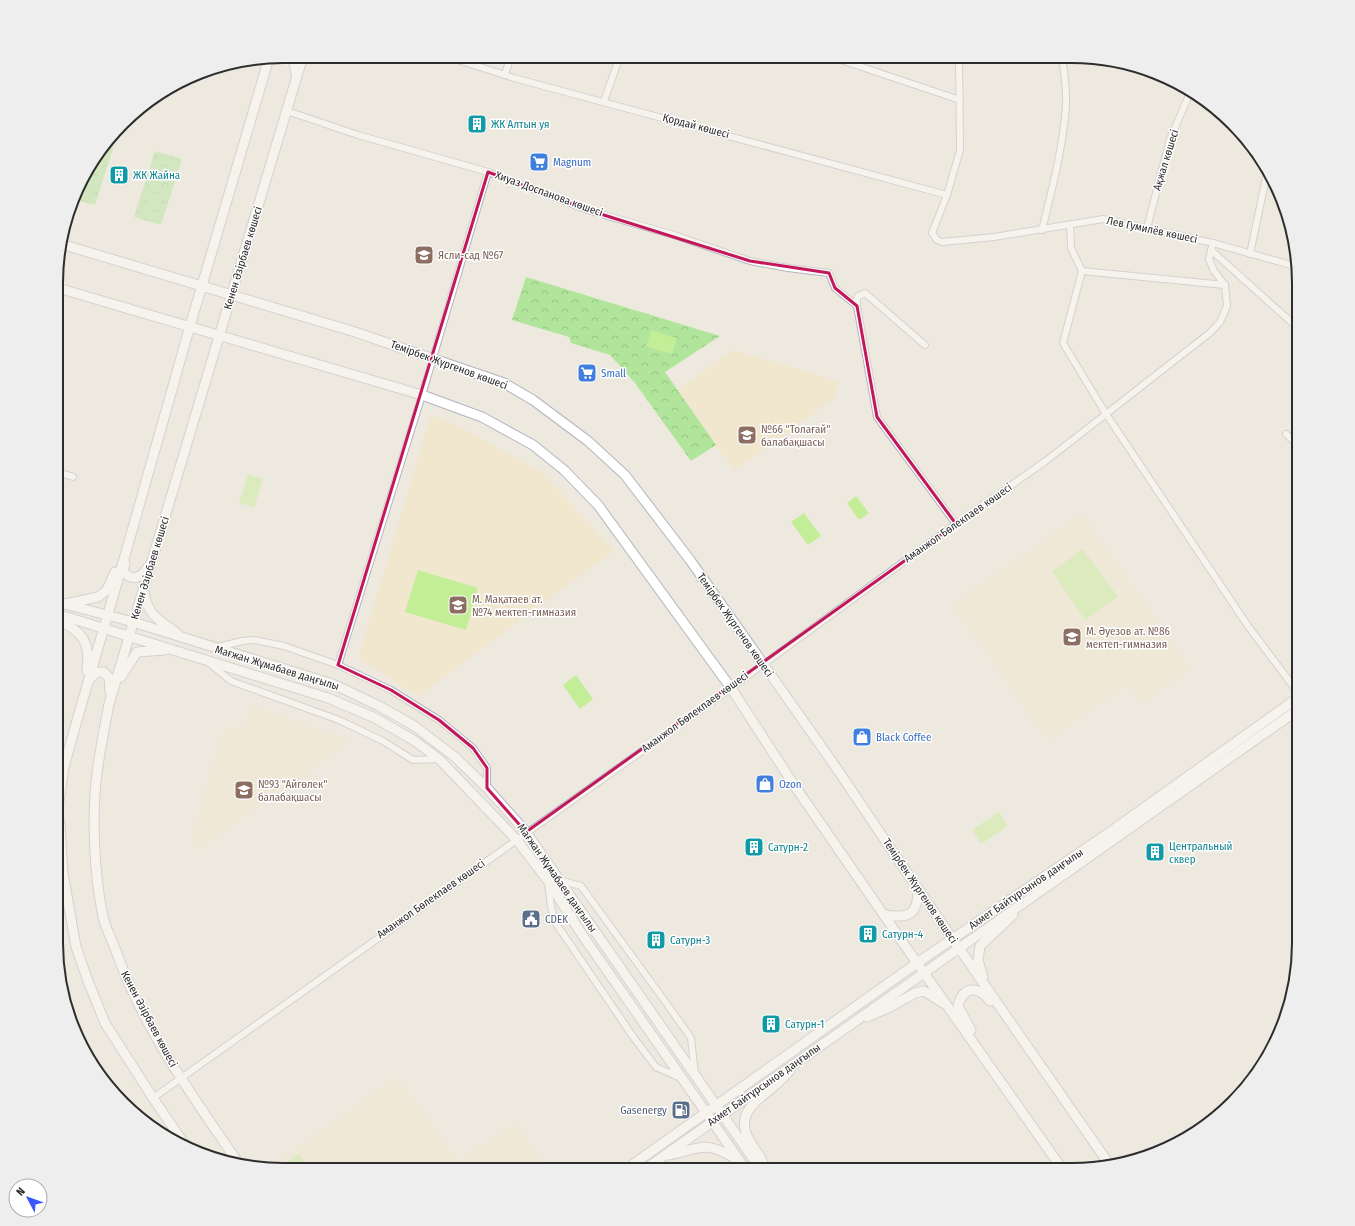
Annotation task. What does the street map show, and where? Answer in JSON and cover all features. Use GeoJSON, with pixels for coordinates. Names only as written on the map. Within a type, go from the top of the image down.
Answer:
{"type":"FeatureCollection","features":[{"type":"Feature","properties":{"kind":"street"},"geometry":{"type":"LineString","coordinates":[[63,774],[201,286],[268,63]]}},
{"type":"Feature","properties":{"kind":"street"},"geometry":{"type":"LineString","coordinates":[[294,63],[297,79]]}},
{"type":"Feature","properties":{"kind":"street","name":"Кенен Әзірбаев көшесі"},"geometry":{"type":"LineString","coordinates":[[235,1158],[180,1078],[154,1034],[127,982],[104,918],[98,881],[94,816],[98,767],[109,704],[301,63]]}},
{"type":"Feature","properties":{"kind":"street","name":"Қордай көшесі"},"geometry":{"type":"LineString","coordinates":[[468,63],[947,195]]}},
{"type":"Feature","properties":{"kind":"street"},"geometry":{"type":"LineString","coordinates":[[505,74],[509,63]]}},
{"type":"Feature","properties":{"kind":"street"},"geometry":{"type":"LineString","coordinates":[[604,100],[617,63]]}},
{"type":"Feature","properties":{"kind":"street"},"geometry":{"type":"LineString","coordinates":[[850,63],[960,100]]}},
{"type":"Feature","properties":{"kind":"street"},"geometry":{"type":"LineString","coordinates":[[947,195],[960,150],[960,63]]}},
{"type":"Feature","properties":{"kind":"street"},"geometry":{"type":"LineString","coordinates":[[1042,230],[1061,148],[1064,126],[1066,104],[1063,63]]}},
{"type":"Feature","properties":{"kind":"street","name":"Ақжал көшесі"},"geometry":{"type":"LineString","coordinates":[[1147,228],[1170,140],[1189,96]]}},
{"type":"Feature","properties":{"kind":"street"},"geometry":{"type":"LineString","coordinates":[[287,111],[358,135],[488,172]]}},
{"type":"Feature","properties":{"kind":"street","name":"Хиуаз Доспанова көшесі"},"geometry":{"type":"LineString","coordinates":[[338,665],[422,395],[488,172],[591,211],[677,236],[750,261],[788,268],[829,273],[835,288],[856,306]]}},
{"type":"Feature","properties":{"kind":"street"},"geometry":{"type":"LineString","coordinates":[[1250,254],[1266,179]]}},
{"type":"Feature","properties":{"kind":"street","name":"Лев Гумилёв көшесі"},"geometry":{"type":"LineString","coordinates":[[947,195],[932,233],[936,240],[942,242],[1042,230],[1103,219],[1213,243],[1291,265]]}},
{"type":"Feature","properties":{"kind":"street"},"geometry":{"type":"LineString","coordinates":[[1070,226],[1071,248],[1082,271],[1063,343],[1106,414],[1261,646],[1292,686]]}},
{"type":"Feature","properties":{"kind":"street"},"geometry":{"type":"LineString","coordinates":[[1213,243],[1209,258],[1210,264],[1225,285]]}},
{"type":"Feature","properties":{"kind":"street","name":"Темірбек Жүргенов көшесі"},"geometry":{"type":"LineString","coordinates":[[66,246],[352,332],[504,383],[534,400],[588,441],[624,475],[665,526],[835,766],[986,988],[1106,1160]]}},
{"type":"Feature","properties":{"kind":"street"},"geometry":{"type":"LineString","coordinates":[[1211,250],[1292,324]]}},
{"type":"Feature","properties":{"kind":"street"},"geometry":{"type":"LineString","coordinates":[[1082,271],[1225,285]]}},
{"type":"Feature","properties":{"kind":"street","name":"Аманжол Бөлекпаев көшесі"},"geometry":{"type":"LineString","coordinates":[[153,1098],[730,688],[1047,460],[1210,332],[1220,322],[1227,306],[1225,285]]}},
{"type":"Feature","properties":{"kind":"street"},"geometry":{"type":"LineString","coordinates":[[63,289],[422,395],[482,416],[533,445],[564,470],[598,505],[730,688],[917,963],[1058,1163]]}},
{"type":"Feature","properties":{"kind":"street"},"geometry":{"type":"LineString","coordinates":[[925,345],[865,293],[857,297],[856,306],[878,417],[956,524]]}},
{"type":"Feature","properties":{"kind":"street"},"geometry":{"type":"LineString","coordinates":[[1286,434],[1292,440]]}},
{"type":"Feature","properties":{"kind":"street"},"geometry":{"type":"LineString","coordinates":[[63,474],[72,477]]}},
{"type":"Feature","properties":{"kind":"street"},"geometry":{"type":"LineString","coordinates":[[125,554],[123,571],[130,578],[136,578],[141,576],[146,570],[156,550]]}},
{"type":"Feature","properties":{"kind":"street"},"geometry":{"type":"LineString","coordinates":[[63,603],[89,600],[98,597],[107,590],[125,554]]}},
{"type":"Feature","properties":{"kind":"street"},"geometry":{"type":"LineString","coordinates":[[143,590],[148,610],[184,639]]}},
{"type":"Feature","properties":{"kind":"street","name":"Мағжан Жұмабаев даңғылы"},"geometry":{"type":"LineString","coordinates":[[63,604],[133,622],[333,684],[379,706],[413,725],[456,757],[487,788],[526,832],[756,1163]]}},
{"type":"Feature","properties":{"kind":"street","name":"Мағжан Жұмабаев даңғылы"},"geometry":{"type":"LineString","coordinates":[[63,616],[328,698],[375,718],[415,741],[439,759],[516,839],[548,881],[740,1162]]}},
{"type":"Feature","properties":{"kind":"street"},"geometry":{"type":"LineString","coordinates":[[63,623],[74,628],[84,638],[88,660],[83,699]]}},
{"type":"Feature","properties":{"kind":"street"},"geometry":{"type":"LineString","coordinates":[[214,648],[242,640],[265,641],[338,665],[391,690],[452,731],[473,748],[487,768],[487,788]]}},
{"type":"Feature","properties":{"kind":"street"},"geometry":{"type":"LineString","coordinates":[[115,687],[137,652],[166,650],[193,656]]}},
{"type":"Feature","properties":{"kind":"street"},"geometry":{"type":"LineString","coordinates":[[206,660],[231,681],[339,720],[383,741],[413,760],[439,759]]}},
{"type":"Feature","properties":{"kind":"street"},"geometry":{"type":"LineString","coordinates":[[88,683],[93,674],[96,672],[104,672],[110,685],[109,704]]}},
{"type":"Feature","properties":{"kind":"street","name":"Ахмет Байтұрсынов даңғылы"},"geometry":{"type":"LineString","coordinates":[[654,1163],[1031,898],[1171,794],[1292,700]]}},
{"type":"Feature","properties":{"kind":"street","name":"Ахмет Байтұрсынов даңғылы"},"geometry":{"type":"LineString","coordinates":[[634,1163],[717,1106],[917,963],[1292,714]]}},
{"type":"Feature","properties":{"kind":"street"},"geometry":{"type":"LineString","coordinates":[[63,873],[76,947],[105,1023],[180,1137]]}},
{"type":"Feature","properties":{"kind":"street"},"geometry":{"type":"LineString","coordinates":[[559,880],[581,886],[691,1038],[695,1075]]}},
{"type":"Feature","properties":{"kind":"street"},"geometry":{"type":"LineString","coordinates":[[548,881],[551,907],[555,922],[634,1038],[656,1067],[683,1078]]}},
{"type":"Feature","properties":{"kind":"street"},"geometry":{"type":"LineString","coordinates":[[884,915],[904,917],[911,914],[916,908],[918,889]]}},
{"type":"Feature","properties":{"kind":"street"},"geometry":{"type":"LineString","coordinates":[[986,988],[978,960],[980,946],[1031,898]]}},
{"type":"Feature","properties":{"kind":"street"},"geometry":{"type":"LineString","coordinates":[[990,1068],[986,1052],[964,1019],[958,1006],[960,998],[970,990],[978,990],[985,994],[1019,1042],[1027,1047]]}},
{"type":"Feature","properties":{"kind":"street"},"geometry":{"type":"LineString","coordinates":[[851,1023],[888,1008],[915,992],[924,991],[946,1004]]}},
{"type":"Feature","properties":{"kind":"street"},"geometry":{"type":"LineString","coordinates":[[763,1163],[747,1136],[744,1125],[744,1116],[749,1108],[784,1078],[794,1063]]}},
{"type":"Feature","properties":{"kind":"street"},"geometry":{"type":"LineString","coordinates":[[662,1157],[704,1146],[721,1150],[740,1162]]}},
{"type":"Feature","properties":{"kind":"highlighted area"},"geometry":{"type":"Polygon","coordinates":[[[488,172],[591,211],[750,261],[829,273],[835,288],[857,306],[877,417],[956,524],[526,832],[487,788],[487,768],[473,748],[439,720],[391,690],[338,665],[488,172]]]}},
{"type":"Feature","properties":{"kind":"shaded area","name":"№66 \"Толағай\" балабақшасы"},"geometry":{"type":"Polygon","coordinates":[[[733,350],[839,381],[835,398],[734,471],[678,390],[733,350]]]}},
{"type":"Feature","properties":{"kind":"shaded area","name":"М. Мақатаев ат. №74 мектеп-гимназия"},"geometry":{"type":"Polygon","coordinates":[[[431,415],[461,427],[543,473],[614,551],[419,696],[358,658],[431,415]]]}},
{"type":"Feature","properties":{"kind":"shaded area","name":"М. Әуезов ат. №86 мектеп-гимназия"},"geometry":{"type":"Polygon","coordinates":[[[1082,513],[1191,669],[1141,704],[1128,685],[1048,741],[952,605],[1082,513]]]}},
{"type":"Feature","properties":{"kind":"shaded area","name":"№93 \"Айгөлек\" балабақшасы"},"geometry":{"type":"Polygon","coordinates":[[[252,706],[351,741],[198,850],[191,838],[223,730],[230,726],[241,730],[252,706]]]}},
{"type":"Feature","properties":{"kind":"shaded area"},"geometry":{"type":"Polygon","coordinates":[[[397,1077],[458,1160],[515,1123],[544,1163],[283,1163],[275,1163],[397,1077]]]}},
{"type":"Feature","properties":{"kind":"green space"},"geometry":{"type":"Polygon","coordinates":[[[115,141],[95,205],[79,201],[92,173],[115,141]]]}},
{"type":"Feature","properties":{"kind":"green space"},"geometry":{"type":"Polygon","coordinates":[[[155,151],[182,159],[161,225],[134,217],[155,151]]]}},
{"type":"Feature","properties":{"kind":"green space"},"geometry":{"type":"Polygon","coordinates":[[[526,277],[720,336],[665,372],[716,445],[691,461],[635,383],[610,355],[571,343],[569,337],[512,320],[526,277]]]}},
{"type":"Feature","properties":{"kind":"green space"},"geometry":{"type":"Polygon","coordinates":[[[651,330],[677,338],[672,354],[646,347],[651,330]]]}},
{"type":"Feature","properties":{"kind":"green space"},"geometry":{"type":"Polygon","coordinates":[[[248,474],[263,479],[254,507],[239,503],[248,474]]]}},
{"type":"Feature","properties":{"kind":"green space"},"geometry":{"type":"Polygon","coordinates":[[[856,496],[869,513],[859,520],[847,503],[856,496]]]}},
{"type":"Feature","properties":{"kind":"green space"},"geometry":{"type":"Polygon","coordinates":[[[804,513],[821,536],[808,545],[791,522],[804,513]]]}},
{"type":"Feature","properties":{"kind":"green space"},"geometry":{"type":"Polygon","coordinates":[[[1083,549],[1118,597],[1085,620],[1052,571],[1083,549]]]}},
{"type":"Feature","properties":{"kind":"green space"},"geometry":{"type":"Polygon","coordinates":[[[418,570],[478,588],[466,630],[405,612],[418,570]]]}},
{"type":"Feature","properties":{"kind":"green space"},"geometry":{"type":"Polygon","coordinates":[[[576,675],[593,699],[580,709],[563,685],[576,675]]]}},
{"type":"Feature","properties":{"kind":"green space"},"geometry":{"type":"Polygon","coordinates":[[[999,812],[1008,826],[981,844],[972,830],[999,812]]]}},
{"type":"Feature","properties":{"kind":"green space"},"geometry":{"type":"Polygon","coordinates":[[[299,1154],[305,1163],[286,1163],[299,1154]]]}},
{"type":"Feature","properties":{"kind":"place","name":"ЖК Алтын уя"},"geometry":{"type":"Point","coordinates":[477,124]}},
{"type":"Feature","properties":{"kind":"place","name":"Magnum"},"geometry":{"type":"Point","coordinates":[539,162]}},
{"type":"Feature","properties":{"kind":"place","name":"ЖК Жайна"},"geometry":{"type":"Point","coordinates":[119,175]}},
{"type":"Feature","properties":{"kind":"place","name":"Ясли-сад №67"},"geometry":{"type":"Point","coordinates":[424,255]}},
{"type":"Feature","properties":{"kind":"place","name":"Small"},"geometry":{"type":"Point","coordinates":[587,373]}},
{"type":"Feature","properties":{"kind":"place","name":"№66 \"Толағай\" балабақшасы"},"geometry":{"type":"Point","coordinates":[747,435]}},
{"type":"Feature","properties":{"kind":"place","name":"М. Мақатаев ат. №74 мектеп-гимназия"},"geometry":{"type":"Point","coordinates":[458,605]}},
{"type":"Feature","properties":{"kind":"place","name":"М. Әуезов ат. №86 мектеп-гимназия"},"geometry":{"type":"Point","coordinates":[1072,637]}},
{"type":"Feature","properties":{"kind":"place","name":"Black Coffee"},"geometry":{"type":"Point","coordinates":[862,737]}},
{"type":"Feature","properties":{"kind":"place","name":"Ozon"},"geometry":{"type":"Point","coordinates":[765,784]}},
{"type":"Feature","properties":{"kind":"place","name":"№93 \"Айгөлек\" балабақшасы"},"geometry":{"type":"Point","coordinates":[244,790]}},
{"type":"Feature","properties":{"kind":"place","name":"Сатурн-2"},"geometry":{"type":"Point","coordinates":[754,847]}},
{"type":"Feature","properties":{"kind":"place","name":"Центральный сквер"},"geometry":{"type":"Point","coordinates":[1155,852]}},
{"type":"Feature","properties":{"kind":"place","name":"CDEK"},"geometry":{"type":"Point","coordinates":[531,919]}},
{"type":"Feature","properties":{"kind":"place","name":"Сатурн-4"},"geometry":{"type":"Point","coordinates":[868,934]}},
{"type":"Feature","properties":{"kind":"place","name":"Сатурн-3"},"geometry":{"type":"Point","coordinates":[656,940]}},
{"type":"Feature","properties":{"kind":"place","name":"Сатурн-1"},"geometry":{"type":"Point","coordinates":[771,1024]}},
{"type":"Feature","properties":{"kind":"place","name":"Gasenergy"},"geometry":{"type":"Point","coordinates":[681,1110]}}]}
